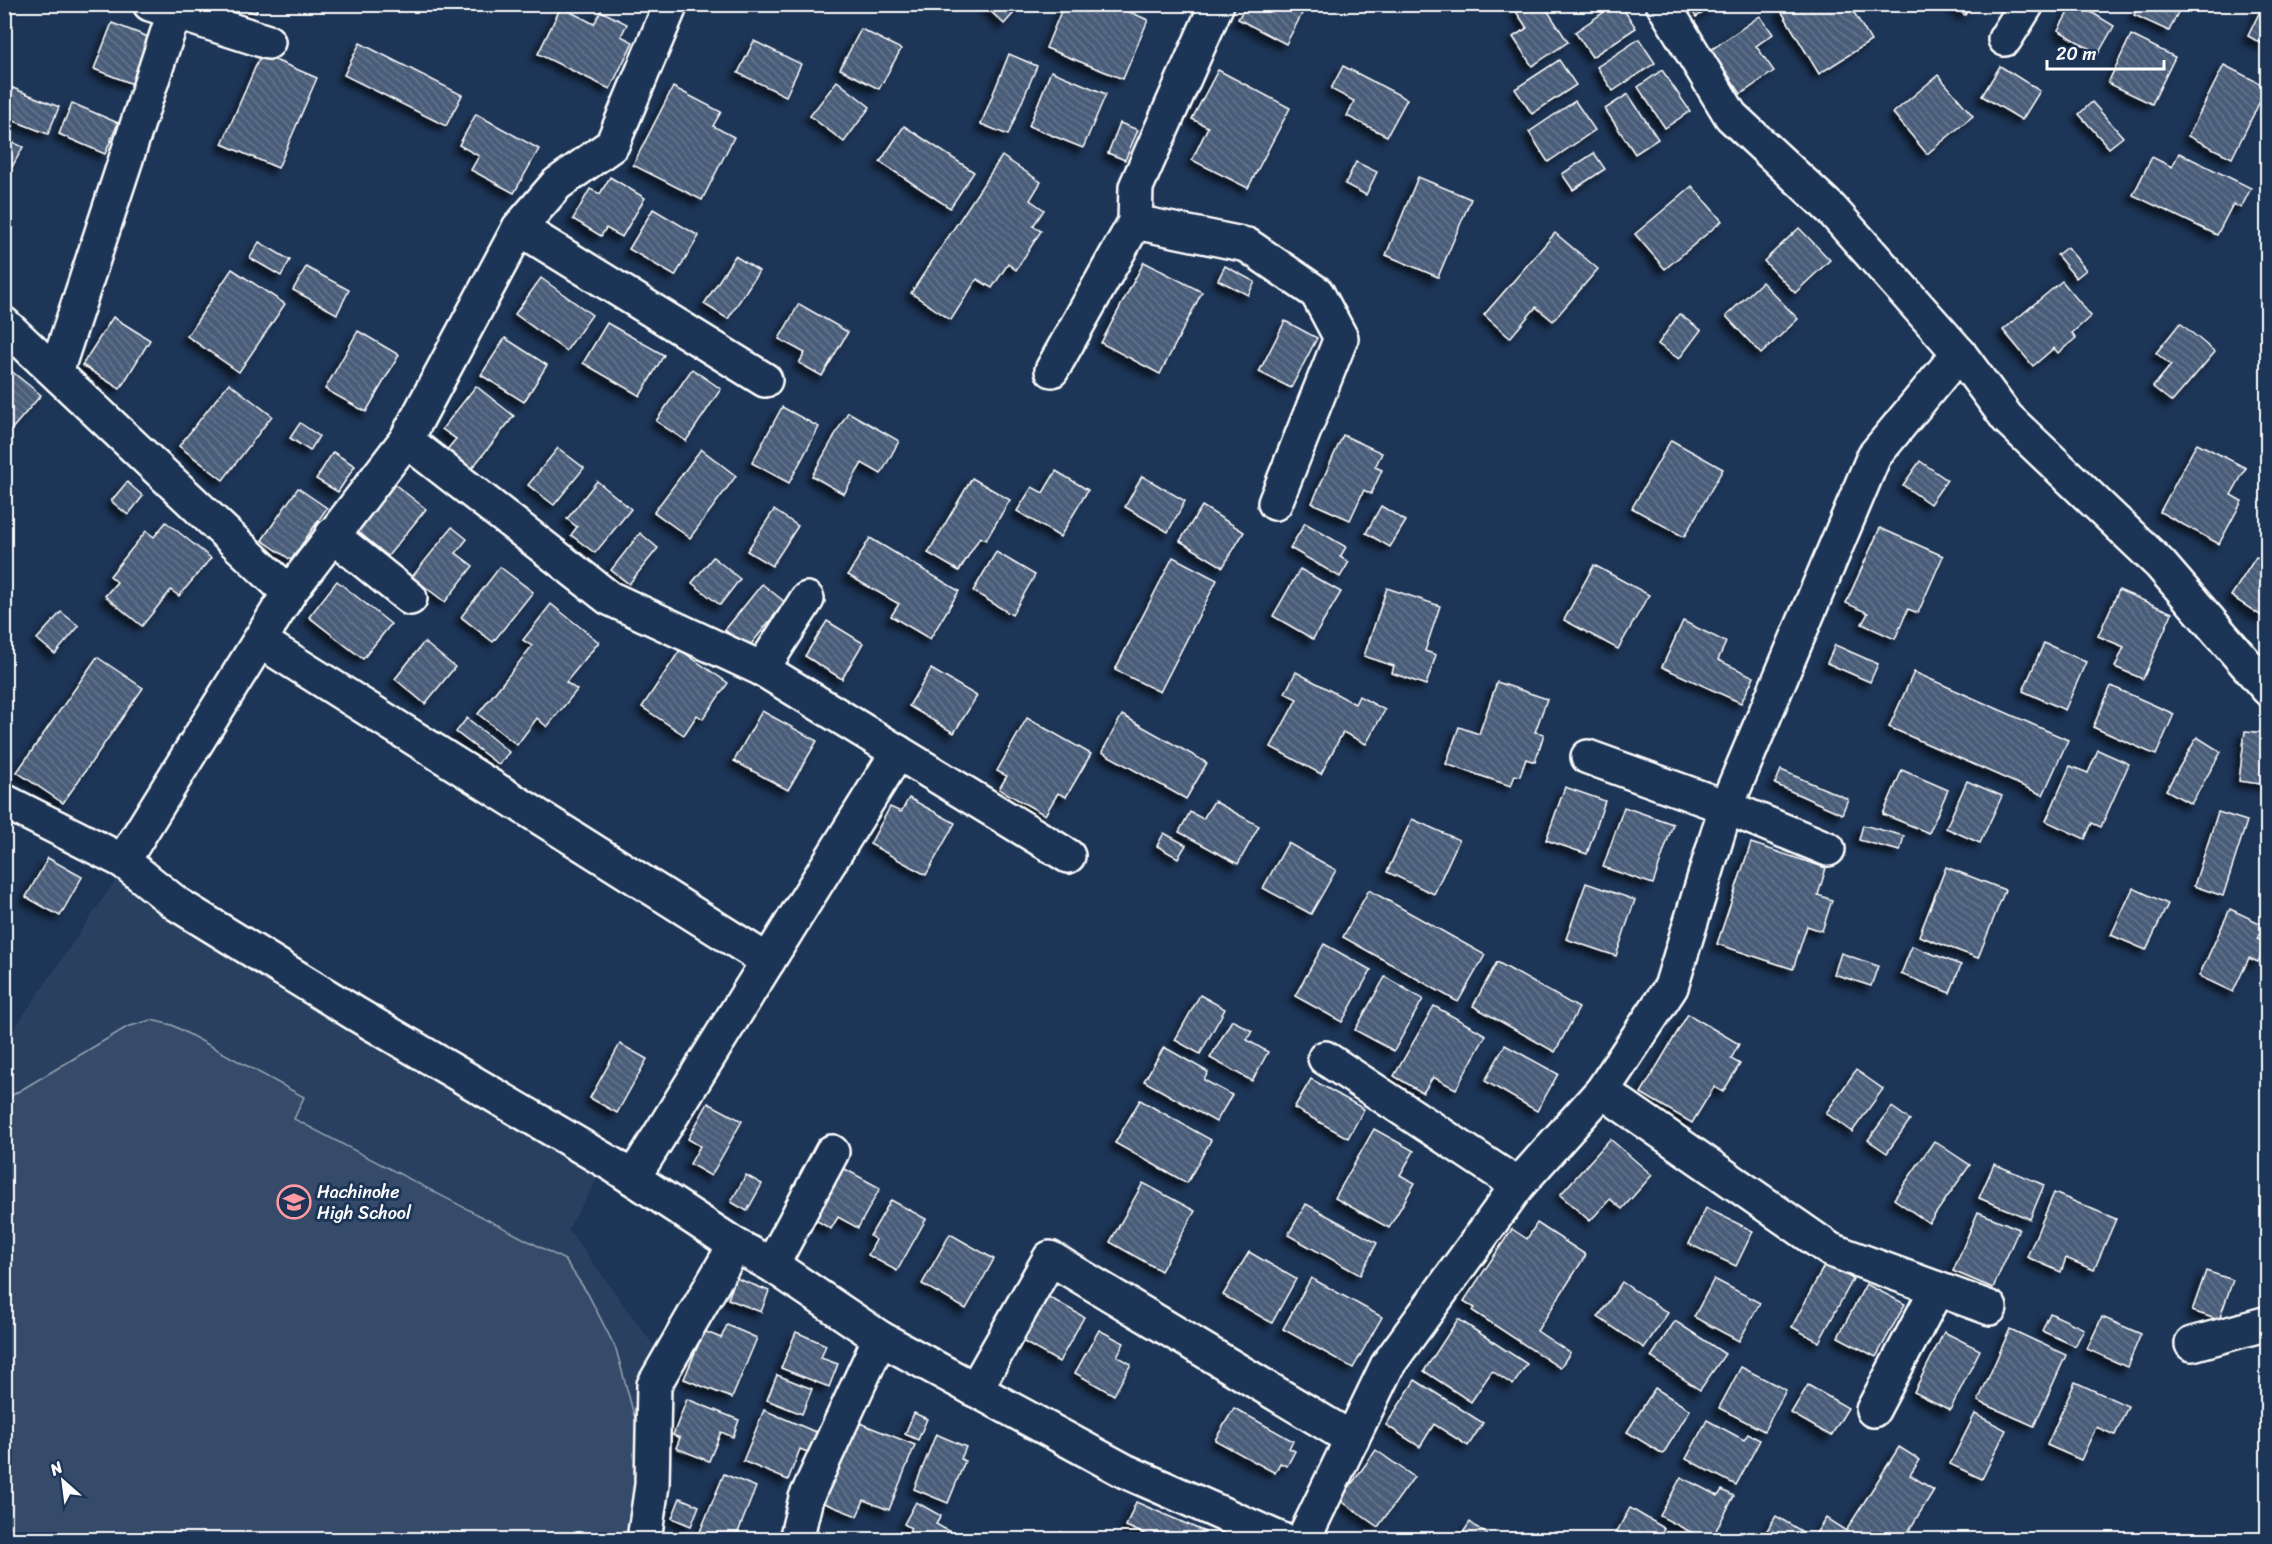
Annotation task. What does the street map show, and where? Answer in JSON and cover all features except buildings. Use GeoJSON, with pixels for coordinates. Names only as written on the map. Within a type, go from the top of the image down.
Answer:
{"type":"FeatureCollection","features":[{"type":"Feature","properties":{"kind":"street"},"geometry":{"type":"LineString","coordinates":[[123,861],[289,593],[406,440],[519,228],[557,184],[612,144],[672,4]]}},
{"type":"Feature","properties":{"kind":"street"},"geometry":{"type":"LineString","coordinates":[[1052,370],[1136,222],[1136,187],[1217,4]]}},
{"type":"Feature","properties":{"kind":"street"},"geometry":{"type":"LineString","coordinates":[[1663,4],[1731,116],[1831,209],[1959,353],[2007,418],[2160,564],[2268,689]]}},
{"type":"Feature","properties":{"kind":"street"},"geometry":{"type":"LineString","coordinates":[[2005,39],[2027,4]]}},
{"type":"Feature","properties":{"kind":"street"},"geometry":{"type":"LineString","coordinates":[[56,372],[162,9],[268,42]]}},
{"type":"Feature","properties":{"kind":"street"},"geometry":{"type":"LineString","coordinates":[[1136,222],[1247,245],[1317,293],[1341,338],[1275,503]]}},
{"type":"Feature","properties":{"kind":"street"},"geometry":{"type":"LineString","coordinates":[[519,228],[765,380]]}},
{"type":"Feature","properties":{"kind":"street"},"geometry":{"type":"LineString","coordinates":[[4,324],[289,593]]}},
{"type":"Feature","properties":{"kind":"street"},"geometry":{"type":"LineString","coordinates":[[1304,1539],[1387,1366],[1518,1185],[1602,1091],[1671,987],[1726,807],[1874,456],[1959,353]]}},
{"type":"Feature","properties":{"kind":"street"},"geometry":{"type":"LineString","coordinates":[[406,440],[609,598],[762,669],[1068,856]]}},
{"type":"Feature","properties":{"kind":"street"},"geometry":{"type":"LineString","coordinates":[[332,535],[410,598]]}},
{"type":"Feature","properties":{"kind":"street"},"geometry":{"type":"LineString","coordinates":[[762,669],[807,600]]}},
{"type":"Feature","properties":{"kind":"street"},"geometry":{"type":"LineString","coordinates":[[260,641],[768,961]]}},
{"type":"Feature","properties":{"kind":"street"},"geometry":{"type":"LineString","coordinates":[[633,1178],[898,752]]}},
{"type":"Feature","properties":{"kind":"street"},"geometry":{"type":"LineString","coordinates":[[1588,757],[1726,807],[1828,849]]}},
{"type":"Feature","properties":{"kind":"street"},"geometry":{"type":"LineString","coordinates":[[4,801],[123,861],[177,904],[356,1014],[633,1178],[735,1245],[772,1265],[880,1338],[1125,1471],[1282,1539]]}},
{"type":"Feature","properties":{"kind":"street"},"geometry":{"type":"LineString","coordinates":[[1325,1058],[1518,1185]]}},
{"type":"Feature","properties":{"kind":"street"},"geometry":{"type":"LineString","coordinates":[[1602,1091],[1831,1250],[1990,1308]]}},
{"type":"Feature","properties":{"kind":"street"},"geometry":{"type":"LineString","coordinates":[[772,1265],[832,1152]]}},
{"type":"Feature","properties":{"kind":"street"},"geometry":{"type":"LineString","coordinates":[[644,1539],[652,1485],[654,1385],[735,1245]]}},
{"type":"Feature","properties":{"kind":"street"},"geometry":{"type":"LineString","coordinates":[[975,1390],[1050,1258],[1352,1439]]}},
{"type":"Feature","properties":{"kind":"street"},"geometry":{"type":"LineString","coordinates":[[1873,1410],[1937,1289]]}},
{"type":"Feature","properties":{"kind":"street"},"geometry":{"type":"LineString","coordinates":[[2192,1344],[2268,1323]]}},
{"type":"Feature","properties":{"kind":"street"},"geometry":{"type":"LineString","coordinates":[[796,1539],[806,1498],[880,1338]]}},
{"type":"Feature","properties":{"kind":"shaded area","name":"Hachinohe High School"},"geometry":{"type":"Polygon","coordinates":[[[116,880],[599,1176],[568,1229],[660,1354],[642,1488],[5,1539],[4,1024],[14,1029],[116,880]]]}},
{"type":"Feature","properties":{"kind":"shaded area","name":"Hachinohe High School"},"geometry":{"type":"Polygon","coordinates":[[[151,1020],[172,1025],[304,1097],[294,1119],[565,1260],[588,1294],[616,1349],[637,1426],[637,1496],[631,1539],[5,1539],[4,1100],[127,1027],[151,1020]]]}},
{"type":"Feature","properties":{"kind":"place","name":"Hachinohe High School"},"geometry":{"type":"Point","coordinates":[294,1202]}}]}
